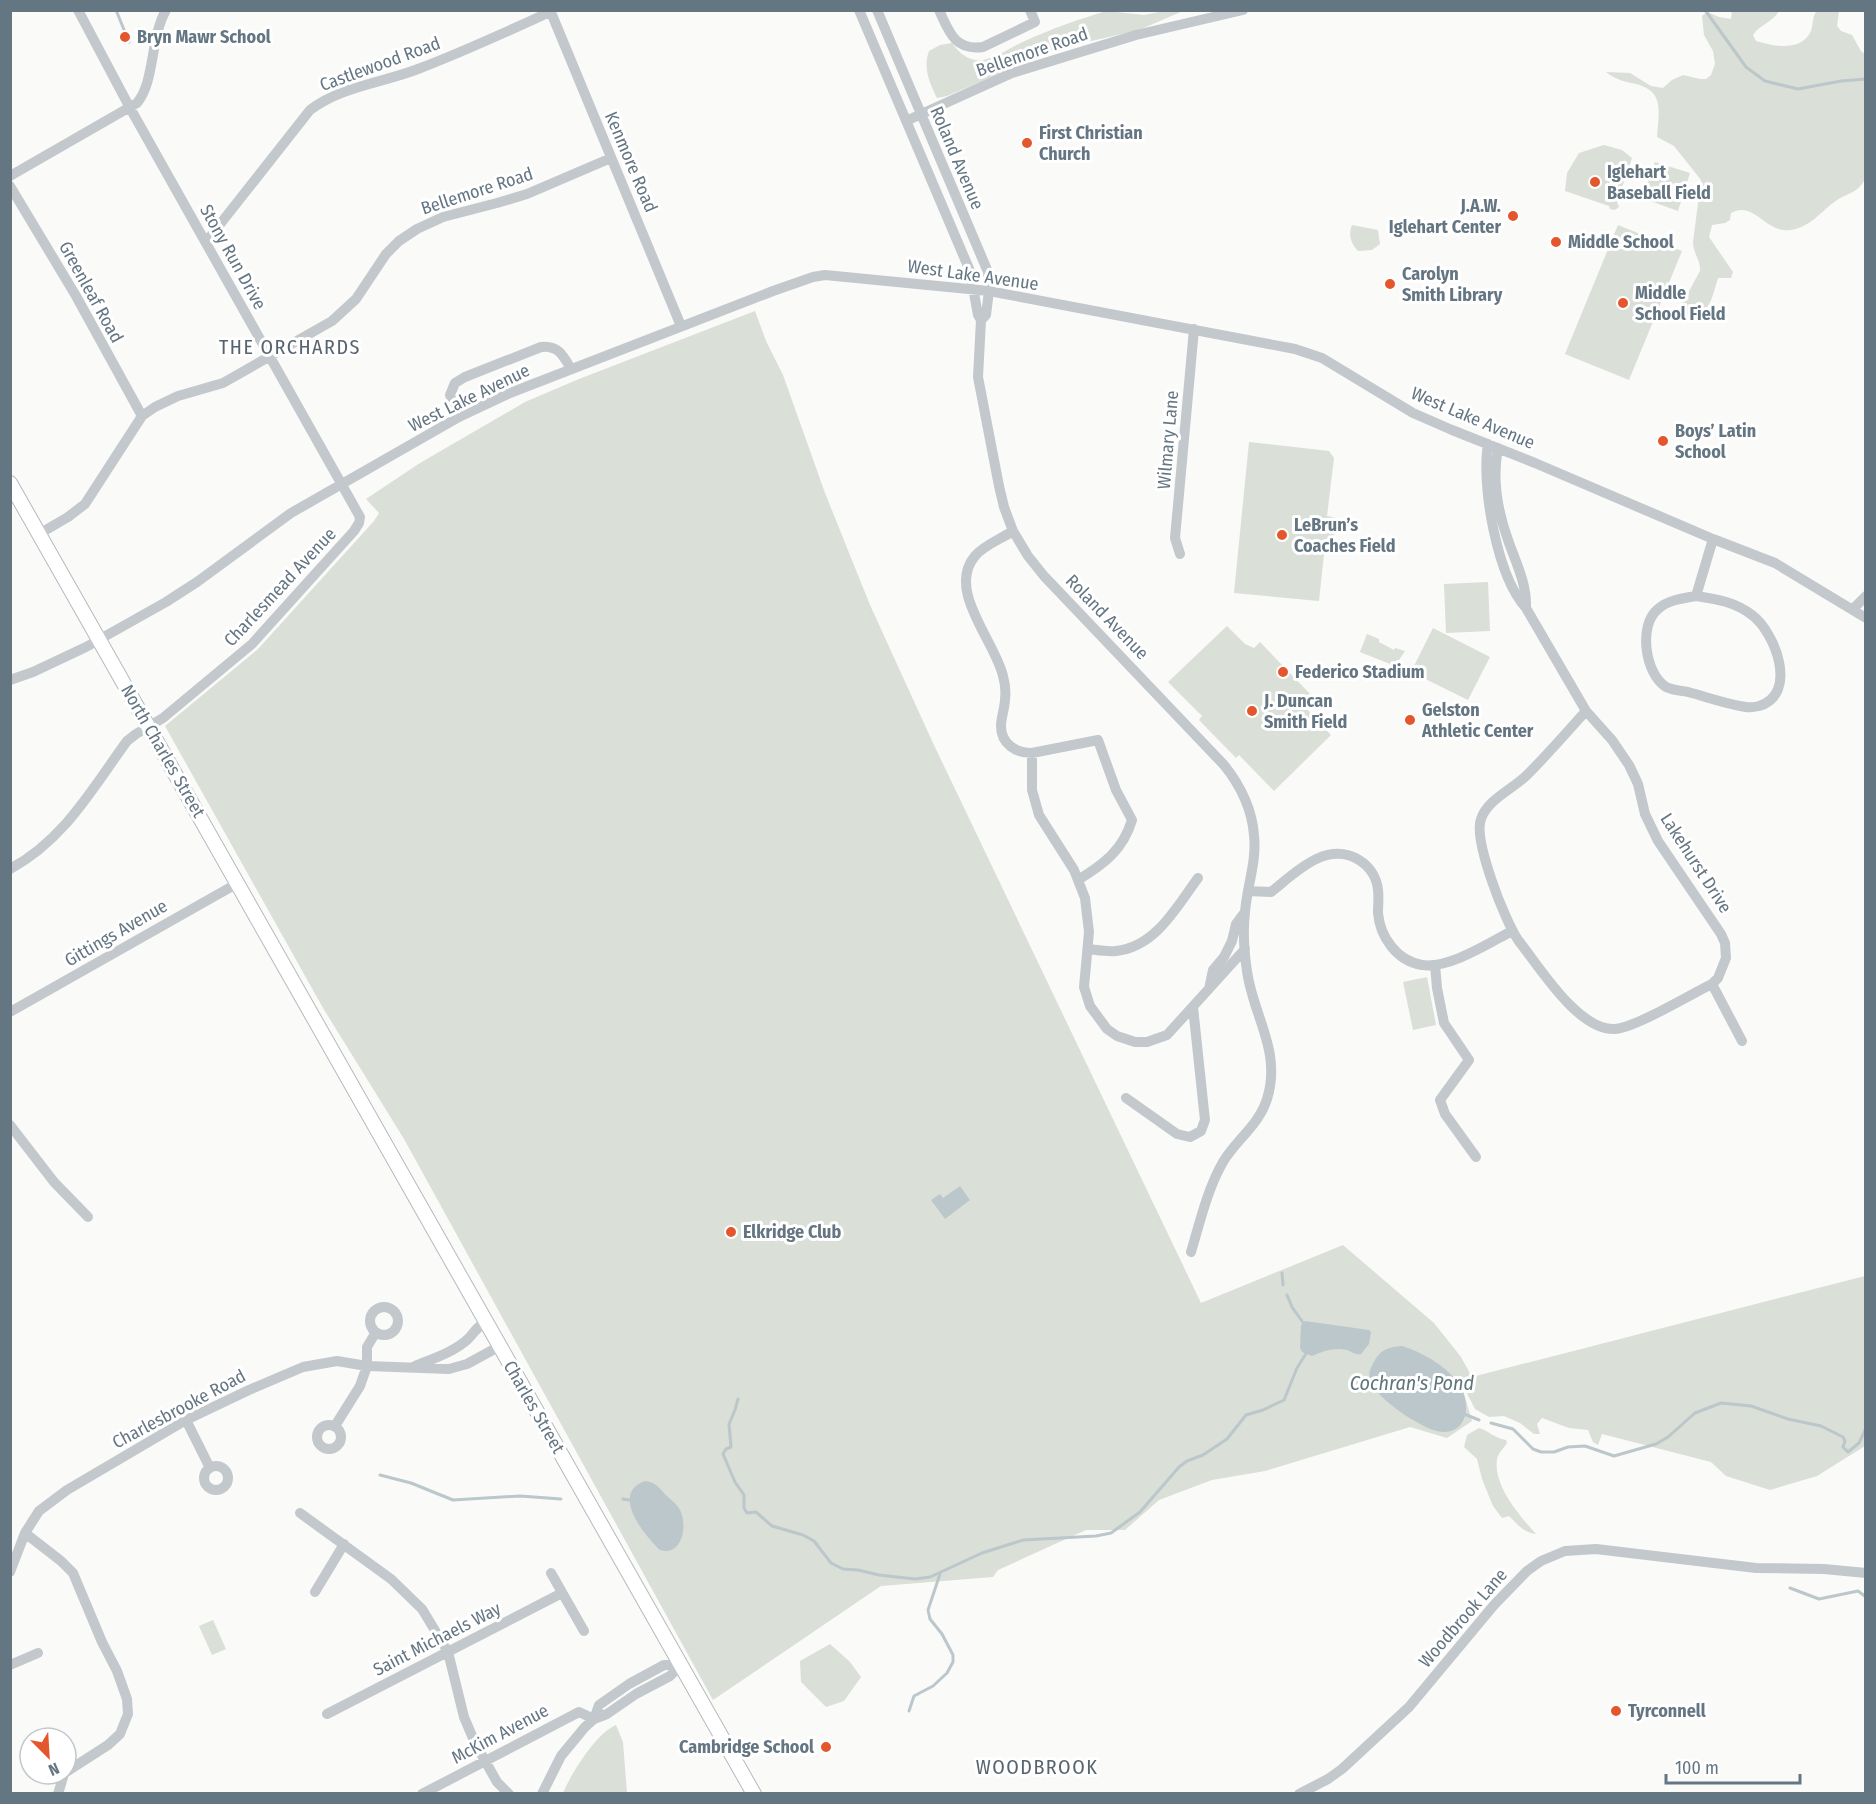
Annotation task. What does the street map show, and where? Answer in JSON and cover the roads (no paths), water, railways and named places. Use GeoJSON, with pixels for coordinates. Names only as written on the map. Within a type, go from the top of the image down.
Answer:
{"type":"FeatureCollection","features":[{"type":"Feature","properties":{"kind":"main road","name":"North Charles Street"},"geometry":{"type":"LineString","coordinates":[[10,483],[314,1020]]}},
{"type":"Feature","properties":{"kind":"main road","name":"Charles Street"},"geometry":{"type":"LineString","coordinates":[[314,1020],[754,1794]]}},
{"type":"Feature","properties":{"kind":"street","name":"Stony Run Drive"},"geometry":{"type":"LineString","coordinates":[[78,10],[130,108],[360,517]]}},
{"type":"Feature","properties":{"kind":"street"},"geometry":{"type":"LineString","coordinates":[[10,176],[130,108],[143,96],[155,40],[166,10]]}},
{"type":"Feature","properties":{"kind":"street","name":"Roland Avenue"},"geometry":{"type":"LineString","coordinates":[[859,10],[970,271],[978,315],[981,320],[978,377],[999,486],[1013,531],[1028,556],[1044,576],[1232,774],[1246,803],[1254,834],[1255,854],[1245,912]]}},
{"type":"Feature","properties":{"kind":"street","name":"Roland Avenue"},"geometry":{"type":"LineString","coordinates":[[876,10],[988,273],[989,291],[986,315],[981,320]]}},
{"type":"Feature","properties":{"kind":"street"},"geometry":{"type":"LineString","coordinates":[[939,10],[952,37],[962,45],[974,48],[983,47],[1035,22],[1030,10]]}},
{"type":"Feature","properties":{"kind":"street","name":"Bellemore Road"},"geometry":{"type":"LineString","coordinates":[[906,121],[1019,71],[1136,35],[1243,10]]}},
{"type":"Feature","properties":{"kind":"street","name":"Kenmore Road"},"geometry":{"type":"LineString","coordinates":[[550,11],[681,326]]}},
{"type":"Feature","properties":{"kind":"street","name":"Castlewood Road"},"geometry":{"type":"LineString","coordinates":[[206,242],[310,110],[320,102],[338,93],[416,70],[550,11]]}},
{"type":"Feature","properties":{"kind":"street","name":"Bellemore Road"},"geometry":{"type":"LineString","coordinates":[[39,534],[65,520],[86,504],[142,416],[178,396],[223,383],[339,316],[356,299],[386,254],[399,241],[417,229],[443,216],[527,194],[611,159]]}},
{"type":"Feature","properties":{"kind":"street","name":"Greenleaf Road"},"geometry":{"type":"LineString","coordinates":[[10,186],[76,296],[142,416]]}},
{"type":"Feature","properties":{"kind":"street","name":"West Lake Avenue"},"geometry":{"type":"LineString","coordinates":[[10,680],[51,664],[100,639],[186,589],[277,522],[459,417],[510,393],[813,277],[854,277],[989,291],[1295,349],[1322,358],[1413,412],[1775,563],[1866,618]]}},
{"type":"Feature","properties":{"kind":"street","name":"Wilmary Lane"},"geometry":{"type":"LineString","coordinates":[[1180,554],[1175,538],[1194,329]]}},
{"type":"Feature","properties":{"kind":"street"},"geometry":{"type":"LineString","coordinates":[[459,417],[450,395],[455,383],[465,376],[549,346],[556,348],[563,355],[571,369]]}},
{"type":"Feature","properties":{"kind":"street","name":"Lakehurst Drive"},"geometry":{"type":"LineString","coordinates":[[1493,446],[1485,462],[1495,534],[1518,599],[1526,608],[1586,711],[1612,740],[1629,765],[1638,784],[1645,814],[1658,841],[1721,934],[1725,943],[1726,958],[1718,978],[1712,984]]}},
{"type":"Feature","properties":{"kind":"street","name":"Charlesmead Avenue"},"geometry":{"type":"LineString","coordinates":[[10,869],[27,859],[59,832],[82,806],[127,741],[163,718],[252,644],[354,531],[360,517]]}},
{"type":"Feature","properties":{"kind":"street"},"geometry":{"type":"LineString","coordinates":[[1013,531],[975,556],[968,566],[965,577],[967,596],[1000,665],[1003,677],[1005,700],[1001,722],[1002,733],[1009,745],[1022,753],[1098,740],[1116,790],[1132,820],[1122,846],[1100,867],[1078,880]]}},
{"type":"Feature","properties":{"kind":"street"},"geometry":{"type":"LineString","coordinates":[[1696,596],[1713,539]]}},
{"type":"Feature","properties":{"kind":"street"},"geometry":{"type":"LineString","coordinates":[[1696,596],[1731,603],[1751,615],[1766,628],[1778,654],[1781,679],[1773,697],[1765,704],[1749,708],[1667,687],[1656,675],[1646,646],[1652,615],[1658,608],[1669,602],[1696,596]]}},
{"type":"Feature","properties":{"kind":"street"},"geometry":{"type":"LineString","coordinates":[[1853,609],[1866,596]]}},
{"type":"Feature","properties":{"kind":"street"},"geometry":{"type":"LineString","coordinates":[[1586,711],[1525,777],[1497,799],[1481,818],[1480,835],[1484,852],[1494,886],[1512,931],[1561,995],[1587,1020],[1598,1026],[1615,1029],[1628,1026],[1712,984],[1742,1041]]}},
{"type":"Feature","properties":{"kind":"street"},"geometry":{"type":"LineString","coordinates":[[1032,753],[1032,790],[1039,815],[1078,880],[1088,914],[1088,949],[1084,974],[1086,996],[1095,1016],[1107,1029],[1117,1036],[1136,1042],[1158,1040],[1175,1029],[1245,949]]}},
{"type":"Feature","properties":{"kind":"street"},"geometry":{"type":"LineString","coordinates":[[1248,891],[1271,892],[1320,856],[1343,854],[1353,857],[1370,869],[1378,890],[1379,920],[1383,934],[1393,948],[1412,962],[1435,965],[1464,956],[1512,931]]}},
{"type":"Feature","properties":{"kind":"street"},"geometry":{"type":"LineString","coordinates":[[1088,949],[1118,951],[1140,944],[1163,925],[1198,878]]}},
{"type":"Feature","properties":{"kind":"street","name":"Gittings Avenue"},"geometry":{"type":"LineString","coordinates":[[10,1012],[238,883]]}},
{"type":"Feature","properties":{"kind":"street"},"geometry":{"type":"LineString","coordinates":[[1191,1252],[1217,1174],[1225,1160],[1251,1129],[1267,1100],[1270,1087],[1270,1049],[1247,971],[1245,912]]}},
{"type":"Feature","properties":{"kind":"street"},"geometry":{"type":"LineString","coordinates":[[1209,990],[1213,970],[1224,957],[1232,941],[1236,924],[1245,912]]}},
{"type":"Feature","properties":{"kind":"street"},"geometry":{"type":"LineString","coordinates":[[1435,965],[1444,1023],[1469,1060],[1440,1100],[1445,1114],[1476,1157]]}},
{"type":"Feature","properties":{"kind":"street"},"geometry":{"type":"LineString","coordinates":[[1126,1098],[1177,1134],[1190,1137],[1201,1131],[1205,1120],[1193,1007]]}},
{"type":"Feature","properties":{"kind":"street"},"geometry":{"type":"LineString","coordinates":[[10,1125],[54,1182],[88,1217]]}},
{"type":"Feature","properties":{"kind":"street","name":"Charlesbrooke Road"},"geometry":{"type":"LineString","coordinates":[[412,1368],[438,1357],[461,1343],[486,1322]]}},
{"type":"Feature","properties":{"kind":"street"},"geometry":{"type":"LineString","coordinates":[[334,1426],[356,1394],[367,1366],[367,1347],[376,1332]]}},
{"type":"Feature","properties":{"kind":"street","name":"Charlesbrooke Road"},"geometry":{"type":"LineString","coordinates":[[10,1572],[26,1533],[39,1511],[67,1490],[186,1420],[303,1367],[337,1361],[367,1366],[449,1369],[467,1364],[500,1346]]}},
{"type":"Feature","properties":{"kind":"street"},"geometry":{"type":"LineString","coordinates":[[186,1420],[210,1468]]}},
{"type":"Feature","properties":{"kind":"street"},"geometry":{"type":"LineString","coordinates":[[300,1513],[392,1579],[414,1600],[430,1620],[448,1652],[464,1718],[484,1761],[497,1782],[508,1794]]}},
{"type":"Feature","properties":{"kind":"street"},"geometry":{"type":"LineString","coordinates":[[26,1533],[73,1573],[120,1678],[127,1699],[128,1714],[120,1734],[108,1745],[78,1765]]}},
{"type":"Feature","properties":{"kind":"street"},"geometry":{"type":"LineString","coordinates":[[315,1592],[344,1544]]}},
{"type":"Feature","properties":{"kind":"street","name":"Woodbrook Lane"},"geometry":{"type":"LineString","coordinates":[[1299,1794],[1342,1769],[1409,1707],[1486,1613],[1527,1571],[1541,1561],[1565,1551],[1596,1549],[1756,1568],[1866,1573]]}},
{"type":"Feature","properties":{"kind":"street"},"geometry":{"type":"LineString","coordinates":[[550,1573],[584,1631]]}},
{"type":"Feature","properties":{"kind":"street","name":"Saint Michaels Way"},"geometry":{"type":"LineString","coordinates":[[327,1714],[562,1593]]}},
{"type":"Feature","properties":{"kind":"street"},"geometry":{"type":"LineString","coordinates":[[10,1665],[38,1653]]}},
{"type":"Feature","properties":{"kind":"street"},"geometry":{"type":"LineString","coordinates":[[542,1794],[561,1756],[594,1719],[607,1714],[636,1694],[670,1676],[681,1665]]}},
{"type":"Feature","properties":{"kind":"street","name":"McKim Avenue"},"geometry":{"type":"LineString","coordinates":[[422,1794],[579,1712],[594,1719]]}},
{"type":"Feature","properties":{"kind":"water"},"geometry":{"type":"Polygon","coordinates":[[[960,1186],[970,1200],[945,1219],[931,1200],[940,1194],[943,1198],[960,1186]]]}},
{"type":"Feature","properties":{"kind":"water"},"geometry":{"type":"Polygon","coordinates":[[[1305,1321],[1369,1330],[1371,1332],[1369,1344],[1361,1354],[1338,1349],[1312,1356],[1302,1352],[1300,1348],[1301,1325],[1305,1321]]]}},
{"type":"Feature","properties":{"kind":"water","name":"Cochran's Pond"},"geometry":{"type":"Polygon","coordinates":[[[1402,1346],[1431,1359],[1456,1380],[1466,1401],[1466,1411],[1458,1427],[1451,1431],[1440,1432],[1428,1428],[1396,1409],[1375,1389],[1369,1376],[1375,1360],[1386,1349],[1402,1346]]]}},
{"type":"Feature","properties":{"kind":"water"},"geometry":{"type":"Polygon","coordinates":[[[645,1481],[658,1486],[680,1510],[683,1532],[674,1549],[660,1550],[646,1535],[633,1514],[630,1495],[635,1487],[645,1481]]]}},
{"type":"Feature","properties":{"kind":"waterway"},"geometry":{"type":"LineString","coordinates":[[116,10],[129,42]]}},
{"type":"Feature","properties":{"kind":"waterway"},"geometry":{"type":"LineString","coordinates":[[1705,10],[1746,67],[1765,81],[1798,89],[1866,79]]}},
{"type":"Feature","properties":{"kind":"waterway"},"geometry":{"type":"LineString","coordinates":[[1282,1273],[1283,1285]]}},
{"type":"Feature","properties":{"kind":"waterway"},"geometry":{"type":"LineString","coordinates":[[1287,1295],[1304,1324]]}},
{"type":"Feature","properties":{"kind":"waterway"},"geometry":{"type":"LineString","coordinates":[[738,1399],[729,1424],[731,1447],[723,1454],[735,1482],[744,1495],[744,1508],[747,1513],[756,1512],[772,1526],[803,1535],[814,1541],[831,1563],[843,1569],[915,1579],[930,1577],[982,1553],[1023,1540],[1096,1536],[1111,1533],[1140,1512],[1179,1467],[1227,1439],[1246,1415],[1284,1400],[1297,1368],[1307,1352]]}},
{"type":"Feature","properties":{"kind":"waterway"},"geometry":{"type":"LineString","coordinates":[[1491,1423],[1513,1429],[1533,1449],[1541,1452],[1585,1446],[1614,1456],[1656,1444],[1668,1437],[1695,1413],[1721,1403],[1751,1406],[1788,1419],[1821,1426],[1843,1437],[1845,1441],[1843,1447],[1848,1452],[1859,1443],[1866,1428]]}},
{"type":"Feature","properties":{"kind":"waterway"},"geometry":{"type":"LineString","coordinates":[[1464,1414],[1479,1420]]}},
{"type":"Feature","properties":{"kind":"waterway"},"geometry":{"type":"LineString","coordinates":[[380,1475],[411,1483],[453,1500],[520,1496],[561,1499]]}},
{"type":"Feature","properties":{"kind":"waterway"},"geometry":{"type":"LineString","coordinates":[[623,1499],[629,1500]]}},
{"type":"Feature","properties":{"kind":"waterway"},"geometry":{"type":"LineString","coordinates":[[909,1711],[914,1696],[933,1686],[947,1673],[953,1662],[953,1655],[942,1634],[930,1619],[928,1610],[940,1574]]}},
{"type":"Feature","properties":{"kind":"waterway"},"geometry":{"type":"LineString","coordinates":[[1790,1588],[1819,1599],[1858,1591],[1866,1597]]}},
{"type":"Feature","properties":{"kind":"place","name":"Bryn Mawr School"},"geometry":{"type":"Point","coordinates":[125,37]}},
{"type":"Feature","properties":{"kind":"place","name":"First Christian Church"},"geometry":{"type":"Point","coordinates":[1027,143]}},
{"type":"Feature","properties":{"kind":"place","name":"Iglehart Baseball Field"},"geometry":{"type":"Point","coordinates":[1595,182]}},
{"type":"Feature","properties":{"kind":"place","name":"J.A.W. Iglehart Center"},"geometry":{"type":"Point","coordinates":[1513,216]}},
{"type":"Feature","properties":{"kind":"place","name":"Middle School"},"geometry":{"type":"Point","coordinates":[1556,242]}},
{"type":"Feature","properties":{"kind":"place","name":"Carolyn Smith Library"},"geometry":{"type":"Point","coordinates":[1390,284]}},
{"type":"Feature","properties":{"kind":"place","name":"Middle School Field"},"geometry":{"type":"Point","coordinates":[1623,303]}},
{"type":"Feature","properties":{"kind":"place","name":"Boys’ Latin School"},"geometry":{"type":"Point","coordinates":[1663,441]}},
{"type":"Feature","properties":{"kind":"place","name":"LeBrun’s Coaches Field"},"geometry":{"type":"Point","coordinates":[1282,535]}},
{"type":"Feature","properties":{"kind":"place","name":"Federico Stadium"},"geometry":{"type":"Point","coordinates":[1283,672]}},
{"type":"Feature","properties":{"kind":"place","name":"J. Duncan Smith Field"},"geometry":{"type":"Point","coordinates":[1252,711]}},
{"type":"Feature","properties":{"kind":"place","name":"Gelston Athletic Center"},"geometry":{"type":"Point","coordinates":[1410,720]}},
{"type":"Feature","properties":{"kind":"place","name":"Elkridge Club"},"geometry":{"type":"Point","coordinates":[731,1232]}},
{"type":"Feature","properties":{"kind":"place","name":"Tyrconnell"},"geometry":{"type":"Point","coordinates":[1616,1711]}},
{"type":"Feature","properties":{"kind":"place","name":"Cambridge School"},"geometry":{"type":"Point","coordinates":[826,1747]}},
{"type":"Feature","properties":{"kind":"district","name":"THE ORCHARDS"},"geometry":{"type":"Point","coordinates":[290,347]}},
{"type":"Feature","properties":{"kind":"district","name":"WOODBROOK"},"geometry":{"type":"Point","coordinates":[1037,1767]}}]}
